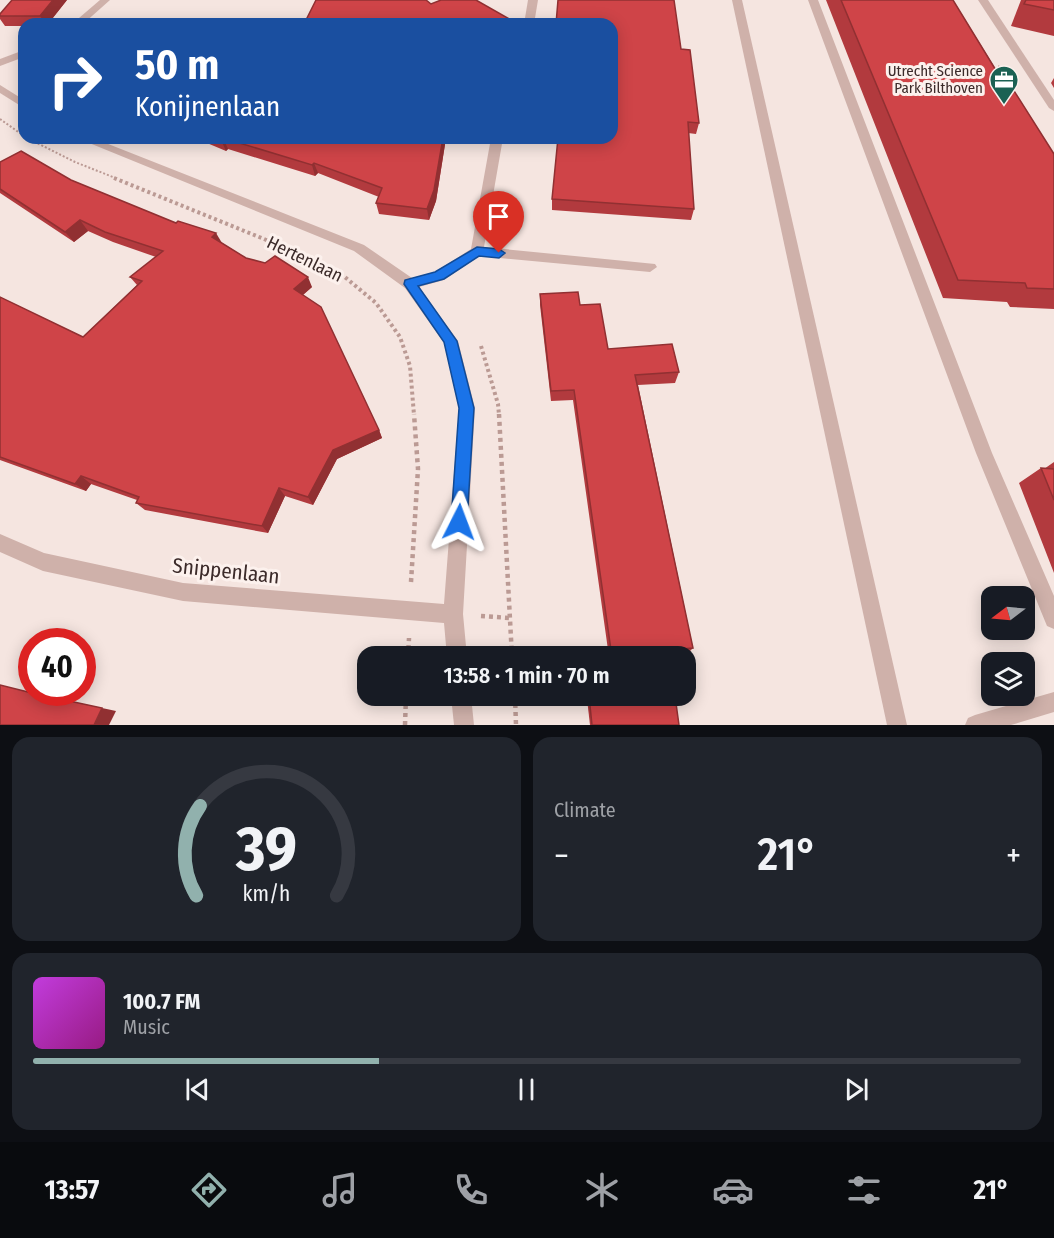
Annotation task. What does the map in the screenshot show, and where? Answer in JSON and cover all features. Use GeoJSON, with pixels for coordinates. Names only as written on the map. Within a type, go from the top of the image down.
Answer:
{"type":"FeatureCollection","features":[{"type":"Feature","properties":{"kind":"street"},"geometry":{"type":"LineString","coordinates":[[84,18],[105,0]]}},
{"type":"Feature","properties":{"kind":"street"},"geometry":{"type":"LineString","coordinates":[[530,18],[532,0]]}},
{"type":"Feature","properties":{"kind":"street"},"geometry":{"type":"LineString","coordinates":[[737,0],[897,725]]}},
{"type":"Feature","properties":{"kind":"street"},"geometry":{"type":"LineString","coordinates":[[813,0],[984,453],[1054,619]]}},
{"type":"Feature","properties":{"kind":"street"},"geometry":{"type":"LineString","coordinates":[[983,0],[1054,108]]}},
{"type":"Feature","properties":{"kind":"street"},"geometry":{"type":"LineString","coordinates":[[0,63],[18,56]]}},
{"type":"Feature","properties":{"kind":"street"},"geometry":{"type":"LineString","coordinates":[[0,88],[18,101]]}},
{"type":"Feature","properties":{"kind":"street","name":"Hertenlaan"},"geometry":{"type":"LineString","coordinates":[[98,144],[359,248],[410,284],[451,341],[466,408],[453,614],[457,646]]}},
{"type":"Feature","properties":{"kind":"street"},"geometry":{"type":"LineString","coordinates":[[477,251],[496,144]]}},
{"type":"Feature","properties":{"kind":"street"},"geometry":{"type":"LineString","coordinates":[[410,284],[439,276],[477,251],[650,267]]}},
{"type":"Feature","properties":{"kind":"street","name":"Snippenlaan"},"geometry":{"type":"LineString","coordinates":[[0,543],[43,562],[183,592],[453,614]]}},
{"type":"Feature","properties":{"kind":"street"},"geometry":{"type":"LineString","coordinates":[[975,725],[1054,702]]}},
{"type":"Feature","properties":{"kind":"street"},"geometry":{"type":"LineString","coordinates":[[462,706],[464,725]]}},
{"type":"Feature","properties":{"kind":"path","name":"Hertenlaan"},"geometry":{"type":"LineString","coordinates":[[0,119],[18,132]]}},
{"type":"Feature","properties":{"kind":"path","name":"Hertenlaan"},"geometry":{"type":"LineString","coordinates":[[39,144],[75,162],[264,239],[340,273],[376,303],[400,338],[410,366],[418,470],[408,646]]}},
{"type":"Feature","properties":{"kind":"path"},"geometry":{"type":"LineString","coordinates":[[478,341],[484,350],[498,404],[511,646]]}},
{"type":"Feature","properties":{"kind":"path"},"geometry":{"type":"LineString","coordinates":[[405,725],[406,706]]}},
{"type":"Feature","properties":{"kind":"path"},"geometry":{"type":"LineString","coordinates":[[515,706],[516,725]]}},
{"type":"Feature","properties":{"kind":"building"},"geometry":{"type":"Polygon","coordinates":[[[12,0],[53,0],[40,16],[0,16],[12,0]]]}},
{"type":"Feature","properties":{"kind":"building"},"geometry":{"type":"Polygon","coordinates":[[[316,0],[426,0],[431,4],[441,0],[476,0],[508,18],[307,18],[316,0]]]}},
{"type":"Feature","properties":{"kind":"building"},"geometry":{"type":"Polygon","coordinates":[[[558,0],[674,0],[681,49],[690,50],[699,123],[688,122],[694,209],[552,199],[557,144],[618,144],[618,18],[556,18],[558,0]]]}},
{"type":"Feature","properties":{"kind":"building"},"geometry":{"type":"Polygon","coordinates":[[[841,0],[953,0],[997,72],[999,67],[1054,154],[1054,289],[1027,288],[1025,283],[958,280],[841,0]]]}},
{"type":"Feature","properties":{"kind":"building"},"geometry":{"type":"Polygon","coordinates":[[[1026,0],[1054,0],[1054,10],[1024,4],[1026,0]]]}},
{"type":"Feature","properties":{"kind":"building"},"geometry":{"type":"Polygon","coordinates":[[[243,144],[442,144],[434,190],[427,209],[376,203],[382,188],[314,163],[312,165],[243,144]]]}},
{"type":"Feature","properties":{"kind":"building"},"geometry":{"type":"Polygon","coordinates":[[[21,151],[71,180],[176,223],[178,221],[216,233],[212,237],[246,258],[265,263],[275,256],[308,277],[294,289],[321,307],[379,430],[333,450],[308,497],[279,488],[262,526],[136,503],[139,497],[81,476],[75,484],[0,457],[0,297],[83,337],[142,281],[130,277],[163,251],[105,232],[80,220],[65,232],[0,189],[0,162],[21,151]]]}},
{"type":"Feature","properties":{"kind":"building"},"geometry":{"type":"Polygon","coordinates":[[[578,292],[580,305],[600,304],[608,349],[672,344],[679,372],[635,375],[693,646],[610,646],[574,390],[551,391],[540,294],[578,292]]]}},
{"type":"Feature","properties":{"kind":"building"},"geometry":{"type":"Polygon","coordinates":[[[1041,468],[1054,469],[1054,500],[1041,468]]]}},
{"type":"Feature","properties":{"kind":"building"},"geometry":{"type":"Polygon","coordinates":[[[0,685],[18,690],[18,706],[102,708],[94,725],[0,725],[0,685]]]}},
{"type":"Feature","properties":{"kind":"building"},"geometry":{"type":"Polygon","coordinates":[[[590,706],[676,706],[679,725],[592,725],[590,706]]]}},
{"type":"Feature","properties":{"kind":"place","name":"Utrecht Science Park Bilthoven"},"geometry":{"type":"Point","coordinates":[1004,106]}},
{"type":"Feature","properties":{"kind":"route"},"geometry":{"type":"LineString","coordinates":[[459,522],[466,408],[451,341],[410,284],[439,276],[477,251],[499,253]]}}]}
